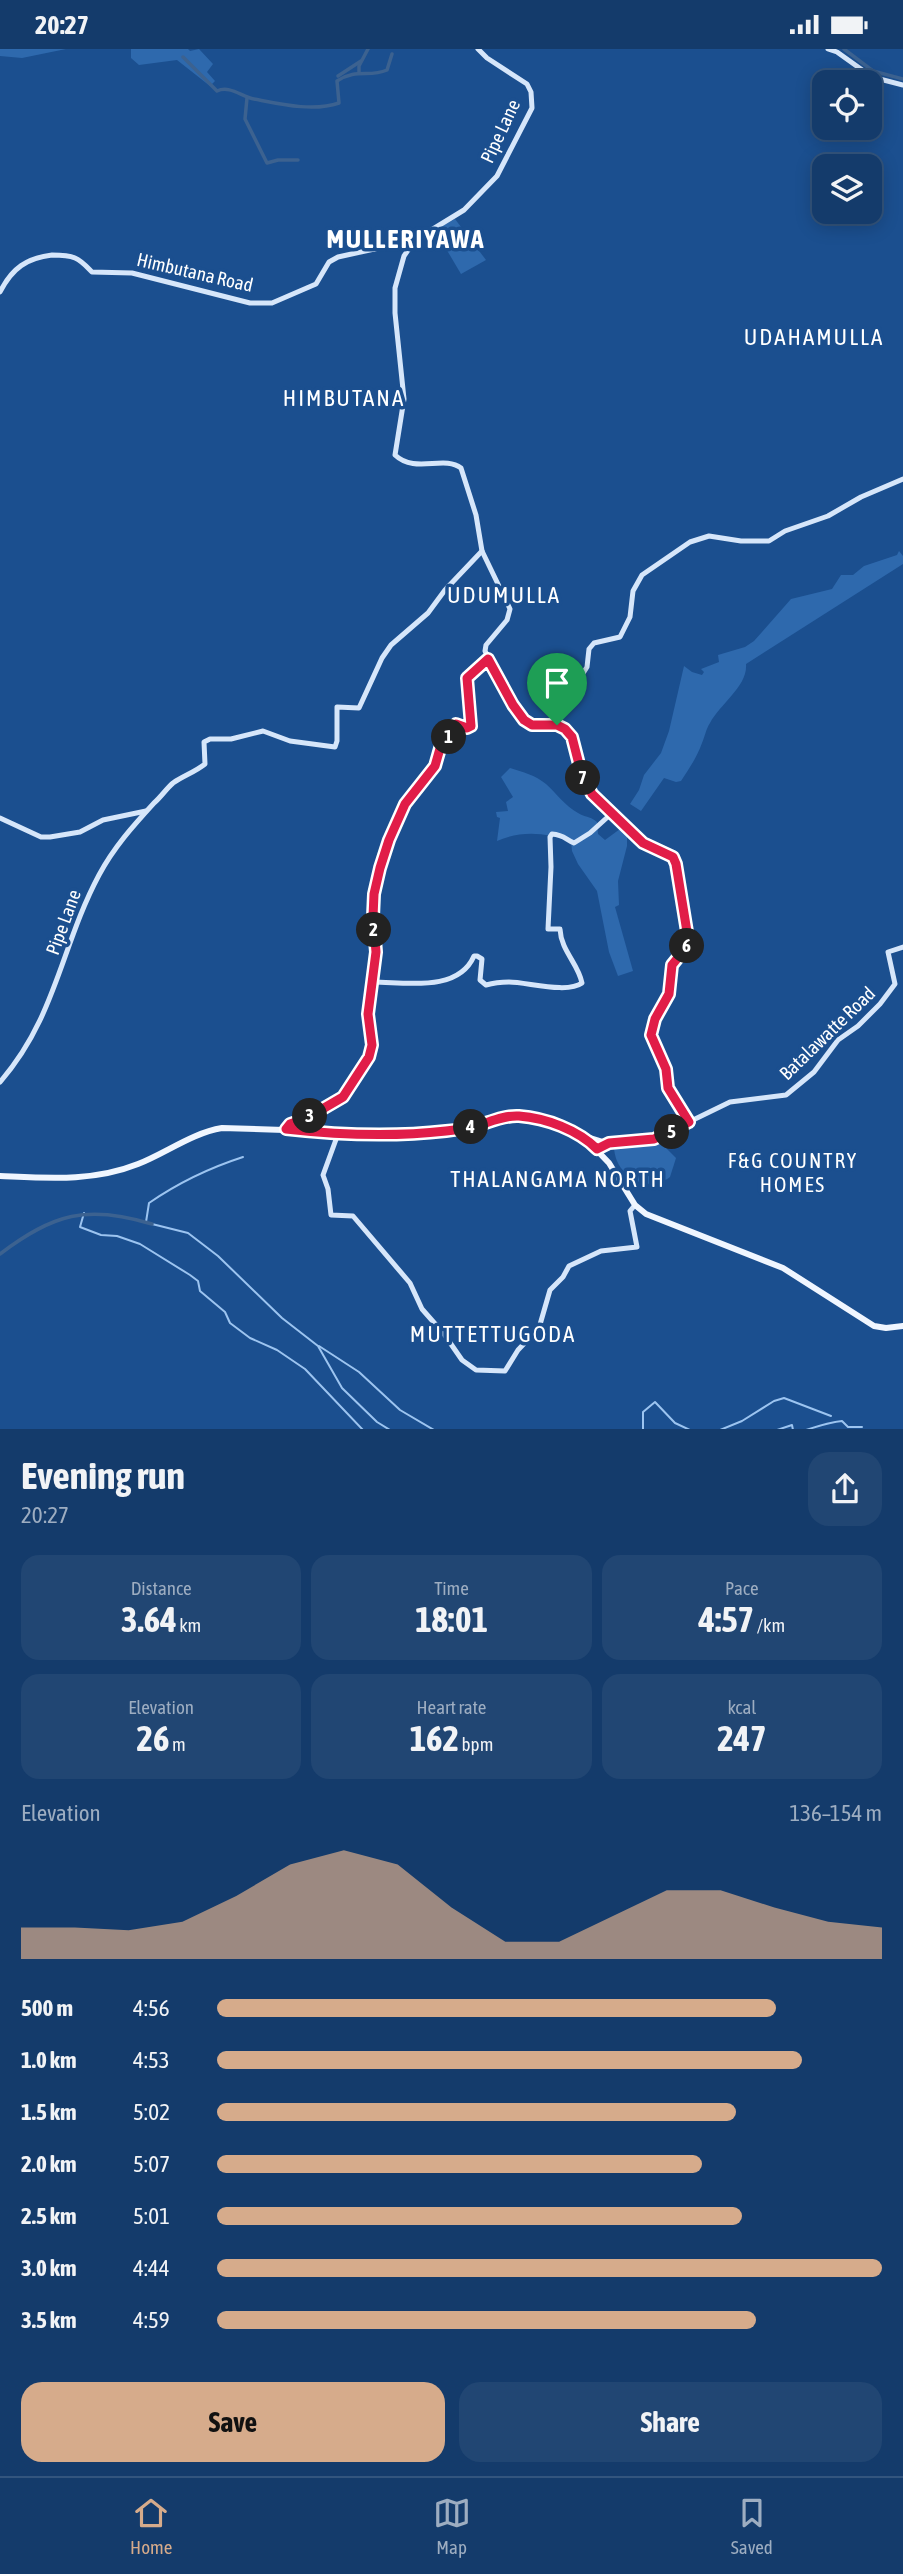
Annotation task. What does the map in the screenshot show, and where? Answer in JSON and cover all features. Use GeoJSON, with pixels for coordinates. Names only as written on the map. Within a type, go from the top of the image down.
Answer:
{"type":"FeatureCollection","features":[{"type":"Feature","properties":{"kind":"main road"},"geometry":{"type":"LineString","coordinates":[[0,1176],[91,1176],[141,1163],[216,1129],[239,1127],[338,1133],[420,1133],[473,1127],[514,1116],[545,1122],[606,1142]]}},
{"type":"Feature","properties":{"kind":"main road"},"geometry":{"type":"LineString","coordinates":[[582,1136],[595,1147],[615,1172],[635,1205],[652,1216],[783,1268],[874,1326],[903,1326]]}},
{"type":"Feature","properties":{"kind":"street","name":"Pipe Lane"},"geometry":{"type":"LineString","coordinates":[[409,246],[464,210],[481,190],[492,182],[530,114],[533,102],[527,84],[478,49]]}},
{"type":"Feature","properties":{"kind":"street"},"geometry":{"type":"LineString","coordinates":[[828,49],[837,52],[872,77],[903,85]]}},
{"type":"Feature","properties":{"kind":"street","name":"Himbutana Road"},"geometry":{"type":"LineString","coordinates":[[0,292],[18,265],[37,257],[57,255],[71,256],[92,272],[132,273],[250,303],[272,303],[316,284],[329,262],[338,257],[387,247],[409,246]]}},
{"type":"Feature","properties":{"kind":"street"},"geometry":{"type":"LineString","coordinates":[[409,246],[395,288],[404,399],[395,451],[397,457],[421,465],[454,463],[461,468],[476,515],[482,551],[510,609],[507,620],[486,645],[485,651],[513,705],[524,720],[532,725],[557,725],[565,729],[572,737],[588,789],[643,843],[673,857],[678,871],[689,944],[672,965],[669,994],[655,1019],[651,1035],[666,1069],[668,1088],[689,1122]]}},
{"type":"Feature","properties":{"kind":"street"},"geometry":{"type":"LineString","coordinates":[[557,725],[564,706],[587,667],[589,649],[594,643],[620,637],[630,617],[635,586],[647,570],[703,537],[769,541],[785,531],[828,516],[903,479]]}},
{"type":"Feature","properties":{"kind":"street","name":"Pipe Lane"},"geometry":{"type":"LineString","coordinates":[[0,1082],[19,1059],[41,1019],[99,874],[128,830],[172,784],[205,764],[204,742],[263,731],[290,741],[335,747],[337,707],[359,708],[382,658],[391,645],[428,613],[445,590],[482,551]]}},
{"type":"Feature","properties":{"kind":"street"},"geometry":{"type":"LineString","coordinates":[[286,1129],[290,1124],[307,1118],[343,1097],[364,1067],[372,1045],[368,1014],[376,952],[374,894],[389,840],[405,804],[435,766],[437,752],[442,743],[447,740],[456,724],[469,728],[471,722],[467,678],[488,659]]}},
{"type":"Feature","properties":{"kind":"street"},"geometry":{"type":"LineString","coordinates":[[0,818],[41,837],[50,837],[80,832],[103,820],[146,811]]}},
{"type":"Feature","properties":{"kind":"street"},"geometry":{"type":"LineString","coordinates":[[373,982],[445,981],[461,973],[477,955],[482,959],[481,980],[486,985],[511,982],[572,988],[582,983],[580,972],[561,941],[560,929],[548,929],[550,837],[552,834],[568,837],[574,843],[611,814]]}},
{"type":"Feature","properties":{"kind":"street","name":"Batalawatte Road"},"geometry":{"type":"LineString","coordinates":[[595,1147],[606,1142],[654,1139],[730,1102],[780,1096],[795,1088],[814,1072],[838,1040],[858,1026],[889,995],[895,985],[888,952],[903,947]]}},
{"type":"Feature","properties":{"kind":"street"},"geometry":{"type":"LineString","coordinates":[[338,1133],[323,1175],[328,1189],[331,1215],[353,1216],[410,1283],[422,1309],[458,1355],[476,1370],[505,1371],[539,1328],[550,1290],[564,1277],[569,1266],[601,1251],[637,1247],[630,1211],[635,1205]]}},
{"type":"Feature","properties":{"kind":"shaded area"},"geometry":{"type":"Polygon","coordinates":[[[0,49],[66,49],[22,58],[0,56],[0,49]]]}},
{"type":"Feature","properties":{"kind":"shaded area"},"geometry":{"type":"Polygon","coordinates":[[[131,49],[199,49],[213,64],[207,72],[215,81],[210,86],[177,60],[139,65],[131,58],[131,49]]]}},
{"type":"Feature","properties":{"kind":"shaded area"},"geometry":{"type":"Polygon","coordinates":[[[455,219],[486,260],[461,274],[435,230],[455,219]]]}},
{"type":"Feature","properties":{"kind":"shaded area"},"geometry":{"type":"Polygon","coordinates":[[[899,551],[903,556],[903,564],[746,664],[743,680],[714,716],[698,753],[681,781],[664,778],[641,811],[630,804],[644,775],[661,753],[669,731],[684,666],[702,675],[704,672],[701,669],[719,662],[718,655],[745,647],[754,641],[791,599],[832,589],[841,575],[853,575],[864,566],[897,555],[899,551]]]}},
{"type":"Feature","properties":{"kind":"shaded area"},"geometry":{"type":"Polygon","coordinates":[[[510,768],[542,781],[573,810],[597,822],[598,834],[605,840],[620,829],[627,834],[627,846],[618,881],[619,905],[615,907],[633,971],[618,976],[609,952],[597,891],[578,864],[571,841],[534,834],[516,835],[497,841],[500,818],[496,812],[508,811],[506,802],[513,797],[501,777],[510,768]]]}},
{"type":"Feature","properties":{"kind":"shaded area"},"geometry":{"type":"Polygon","coordinates":[[[657,1139],[676,1158],[670,1177],[651,1184],[642,1183],[625,1173],[619,1166],[614,1146],[657,1139]]]}},
{"type":"Feature","properties":{"kind":"waterway"},"geometry":{"type":"LineString","coordinates":[[359,73],[359,66],[368,49]]}},
{"type":"Feature","properties":{"kind":"waterway"},"geometry":{"type":"LineString","coordinates":[[844,49],[873,71],[903,79]]}},
{"type":"Feature","properties":{"kind":"waterway"},"geometry":{"type":"LineString","coordinates":[[183,57],[217,91],[231,90],[249,98],[285,105],[318,107],[339,103],[337,81],[344,77],[387,70],[392,54]]}},
{"type":"Feature","properties":{"kind":"waterway"},"geometry":{"type":"LineString","coordinates":[[338,76],[361,61]]}},
{"type":"Feature","properties":{"kind":"waterway"},"geometry":{"type":"LineString","coordinates":[[247,98],[245,119],[267,163],[298,160]]}},
{"type":"Feature","properties":{"kind":"waterway"},"geometry":{"type":"LineString","coordinates":[[146,1222],[149,1203],[194,1177],[243,1157]]}},
{"type":"Feature","properties":{"kind":"waterway"},"geometry":{"type":"LineString","coordinates":[[84,1213],[80,1227],[140,1244],[198,1281],[200,1291],[225,1312],[230,1323],[250,1338],[277,1350],[305,1369],[362,1429]]}},
{"type":"Feature","properties":{"kind":"waterway"},"geometry":{"type":"LineString","coordinates":[[0,1254],[37,1230],[72,1217],[108,1215],[152,1224]]}},
{"type":"Feature","properties":{"kind":"waterway"},"geometry":{"type":"LineString","coordinates":[[152,1224],[188,1233],[218,1256],[282,1318],[318,1346],[342,1388],[377,1422],[388,1429]]}},
{"type":"Feature","properties":{"kind":"waterway"},"geometry":{"type":"LineString","coordinates":[[319,1346],[359,1372],[400,1410],[432,1429]]}},
{"type":"Feature","properties":{"kind":"waterway"},"geometry":{"type":"LineString","coordinates":[[722,1429],[784,1398],[831,1416]]}},
{"type":"Feature","properties":{"kind":"waterway"},"geometry":{"type":"LineString","coordinates":[[643,1429],[643,1412],[655,1402],[675,1423],[688,1429]]}},
{"type":"Feature","properties":{"kind":"waterway"},"geometry":{"type":"LineString","coordinates":[[809,1429],[842,1421],[848,1427],[862,1427]]}},
{"type":"Feature","properties":{"kind":"waterway"},"geometry":{"type":"LineString","coordinates":[[780,1429],[792,1425],[793,1429]]}},
{"type":"Feature","properties":{"kind":"district","name":"MULLERIYAWA"},"geometry":{"type":"Point","coordinates":[406,239]}},
{"type":"Feature","properties":{"kind":"district","name":"UDAHAMULLA"},"geometry":{"type":"Point","coordinates":[814,337]}},
{"type":"Feature","properties":{"kind":"district","name":"HIMBUTANA"},"geometry":{"type":"Point","coordinates":[344,398]}},
{"type":"Feature","properties":{"kind":"district","name":"UDUMULLA"},"geometry":{"type":"Point","coordinates":[504,595]}},
{"type":"Feature","properties":{"kind":"district","name":"F&G COUNTRY HOMES"},"geometry":{"type":"Point","coordinates":[793,1172]}},
{"type":"Feature","properties":{"kind":"district","name":"THALANGAMA NORTH"},"geometry":{"type":"Point","coordinates":[558,1179]}},
{"type":"Feature","properties":{"kind":"district","name":"MUTTETTUGODA"},"geometry":{"type":"Point","coordinates":[493,1334]}},
{"type":"Feature","properties":{"kind":"route"},"geometry":{"type":"LineString","coordinates":[[488,659],[524,720],[532,725],[557,725],[572,737],[581,772],[592,794],[643,843],[673,857],[676,864],[689,944],[672,965],[669,994],[655,1019],[651,1035],[666,1069],[668,1088],[689,1122],[654,1139],[609,1143],[597,1149],[572,1131],[520,1116],[473,1127],[417,1134],[340,1134],[286,1129],[290,1124],[307,1118],[343,1097],[369,1057],[372,1038],[368,1014],[376,952],[374,894],[380,868],[405,804],[435,766],[437,752],[442,743],[447,740],[456,724],[467,728],[471,726],[467,690],[470,673],[488,659]]}}]}
